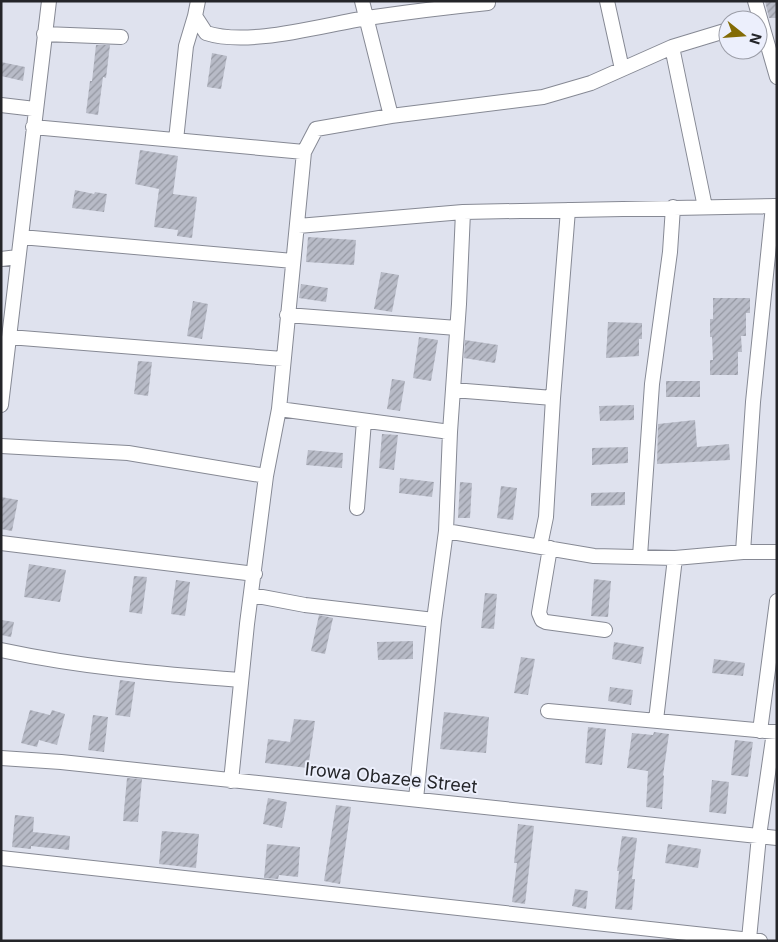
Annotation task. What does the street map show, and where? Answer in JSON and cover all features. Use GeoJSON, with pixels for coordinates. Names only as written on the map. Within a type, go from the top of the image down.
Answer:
{"type":"FeatureCollection","features":[{"type":"Feature","properties":{"kind":"street"},"geometry":{"type":"LineString","coordinates":[[1,404],[49,1]]}},
{"type":"Feature","properties":{"kind":"street"},"geometry":{"type":"LineString","coordinates":[[176,140],[186,46],[198,1]]}},
{"type":"Feature","properties":{"kind":"street"},"geometry":{"type":"LineString","coordinates":[[362,1],[390,116]]}},
{"type":"Feature","properties":{"kind":"street"},"geometry":{"type":"LineString","coordinates":[[607,1],[622,69]]}},
{"type":"Feature","properties":{"kind":"street"},"geometry":{"type":"LineString","coordinates":[[195,16],[206,33],[217,37],[235,38],[289,32],[366,18],[488,3]]}},
{"type":"Feature","properties":{"kind":"street"},"geometry":{"type":"LineString","coordinates":[[232,780],[241,680],[266,476],[278,409],[304,152],[316,129],[390,116],[543,97],[591,84],[672,47],[718,33]]}},
{"type":"Feature","properties":{"kind":"street"},"geometry":{"type":"LineString","coordinates":[[44,34],[121,37]]}},
{"type":"Feature","properties":{"kind":"street"},"geometry":{"type":"LineString","coordinates":[[672,47],[705,207]]}},
{"type":"Feature","properties":{"kind":"street"},"geometry":{"type":"LineString","coordinates":[[768,49],[777,77]]}},
{"type":"Feature","properties":{"kind":"street"},"geometry":{"type":"LineString","coordinates":[[1,105],[35,109]]}},
{"type":"Feature","properties":{"kind":"street"},"geometry":{"type":"LineString","coordinates":[[33,127],[304,152]]}},
{"type":"Feature","properties":{"kind":"street"},"geometry":{"type":"LineString","coordinates":[[298,226],[463,212],[775,206],[753,402],[743,552]]}},
{"type":"Feature","properties":{"kind":"street"},"geometry":{"type":"LineString","coordinates":[[640,556],[652,384],[670,252],[673,207]]}},
{"type":"Feature","properties":{"kind":"street"},"geometry":{"type":"LineString","coordinates":[[568,210],[539,613],[542,620],[546,622],[605,630]]}},
{"type":"Feature","properties":{"kind":"street"},"geometry":{"type":"LineString","coordinates":[[416,799],[434,620],[446,531],[463,212]]}},
{"type":"Feature","properties":{"kind":"street"},"geometry":{"type":"LineString","coordinates":[[21,237],[293,261]]}},
{"type":"Feature","properties":{"kind":"street"},"geometry":{"type":"LineString","coordinates":[[1,259],[18,257]]}},
{"type":"Feature","properties":{"kind":"street"},"geometry":{"type":"LineString","coordinates":[[287,315],[457,328]]}},
{"type":"Feature","properties":{"kind":"street"},"geometry":{"type":"LineString","coordinates":[[10,337],[283,359]]}},
{"type":"Feature","properties":{"kind":"street"},"geometry":{"type":"LineString","coordinates":[[453,390],[553,398]]}},
{"type":"Feature","properties":{"kind":"street"},"geometry":{"type":"LineString","coordinates":[[278,409],[450,432]]}},
{"type":"Feature","properties":{"kind":"street"},"geometry":{"type":"LineString","coordinates":[[357,508],[364,421]]}},
{"type":"Feature","properties":{"kind":"street"},"geometry":{"type":"LineString","coordinates":[[1,446],[128,453],[266,476]]}},
{"type":"Feature","properties":{"kind":"street"},"geometry":{"type":"LineString","coordinates":[[446,531],[594,556],[674,558],[743,552],[777,552]]}},
{"type":"Feature","properties":{"kind":"street"},"geometry":{"type":"LineString","coordinates":[[1,543],[255,574]]}},
{"type":"Feature","properties":{"kind":"street"},"geometry":{"type":"LineString","coordinates":[[656,720],[674,558]]}},
{"type":"Feature","properties":{"kind":"street"},"geometry":{"type":"LineString","coordinates":[[252,595],[305,605],[434,620]]}},
{"type":"Feature","properties":{"kind":"street"},"geometry":{"type":"LineString","coordinates":[[1,858],[754,940],[760,836],[770,732],[777,601]]}},
{"type":"Feature","properties":{"kind":"street"},"geometry":{"type":"LineString","coordinates":[[1,650],[126,670],[241,680]]}},
{"type":"Feature","properties":{"kind":"street"},"geometry":{"type":"LineString","coordinates":[[548,712],[656,720],[770,732]]}},
{"type":"Feature","properties":{"kind":"street","name":"Irowa Obazee Street"},"geometry":{"type":"LineString","coordinates":[[1,758],[61,762],[777,838]]}},
{"type":"Feature","properties":{"kind":"building"},"geometry":{"type":"Polygon","coordinates":[[[765,1],[777,1],[777,18],[769,18],[765,1]]]}},
{"type":"Feature","properties":{"kind":"building"},"geometry":{"type":"Polygon","coordinates":[[[96,45],[110,45],[106,78],[103,77],[98,115],[86,113],[96,45]]]}},
{"type":"Feature","properties":{"kind":"building"},"geometry":{"type":"Polygon","coordinates":[[[212,53],[227,56],[221,89],[207,87],[212,53]]]}},
{"type":"Feature","properties":{"kind":"building"},"geometry":{"type":"Polygon","coordinates":[[[1,62],[25,67],[23,81],[1,76],[1,62]]]}},
{"type":"Feature","properties":{"kind":"building"},"geometry":{"type":"Polygon","coordinates":[[[140,150],[178,156],[173,194],[197,197],[192,238],[177,236],[178,230],[154,227],[159,189],[135,184],[140,150]]]}},
{"type":"Feature","properties":{"kind":"building"},"geometry":{"type":"Polygon","coordinates":[[[75,190],[94,194],[95,192],[107,194],[104,212],[72,208],[75,190]]]}},
{"type":"Feature","properties":{"kind":"building"},"geometry":{"type":"Polygon","coordinates":[[[308,237],[356,240],[354,265],[306,262],[308,237]]]}},
{"type":"Feature","properties":{"kind":"building"},"geometry":{"type":"Polygon","coordinates":[[[381,272],[399,275],[392,312],[374,309],[381,272]]]}},
{"type":"Feature","properties":{"kind":"building"},"geometry":{"type":"Polygon","coordinates":[[[301,284],[328,288],[326,302],[299,298],[301,284]]]}},
{"type":"Feature","properties":{"kind":"building"},"geometry":{"type":"Polygon","coordinates":[[[713,298],[750,298],[750,313],[746,313],[746,336],[741,336],[742,352],[738,352],[738,375],[710,375],[710,360],[713,360],[710,319],[713,319],[713,298]]]}},
{"type":"Feature","properties":{"kind":"building"},"geometry":{"type":"Polygon","coordinates":[[[193,301],[208,304],[202,339],[187,336],[193,301]]]}},
{"type":"Feature","properties":{"kind":"building"},"geometry":{"type":"Polygon","coordinates":[[[608,322],[642,323],[642,339],[639,339],[639,356],[606,358],[608,322]]]}},
{"type":"Feature","properties":{"kind":"building"},"geometry":{"type":"Polygon","coordinates":[[[419,337],[438,340],[431,381],[413,378],[419,337]]]}},
{"type":"Feature","properties":{"kind":"building"},"geometry":{"type":"Polygon","coordinates":[[[465,340],[498,345],[495,363],[464,358],[465,340]]]}},
{"type":"Feature","properties":{"kind":"building"},"geometry":{"type":"Polygon","coordinates":[[[138,361],[152,362],[148,396],[134,394],[138,361]]]}},
{"type":"Feature","properties":{"kind":"building"},"geometry":{"type":"Polygon","coordinates":[[[392,379],[405,381],[400,411],[387,409],[392,379]]]}},
{"type":"Feature","properties":{"kind":"building"},"geometry":{"type":"Polygon","coordinates":[[[666,381],[700,381],[700,397],[666,397],[666,381]]]}},
{"type":"Feature","properties":{"kind":"building"},"geometry":{"type":"Polygon","coordinates":[[[634,405],[634,420],[600,421],[599,406],[634,405]]]}},
{"type":"Feature","properties":{"kind":"building"},"geometry":{"type":"Polygon","coordinates":[[[695,420],[697,447],[729,444],[730,460],[657,464],[658,424],[695,420]]]}},
{"type":"Feature","properties":{"kind":"building"},"geometry":{"type":"Polygon","coordinates":[[[382,434],[398,435],[394,470],[379,468],[382,434]]]}},
{"type":"Feature","properties":{"kind":"building"},"geometry":{"type":"Polygon","coordinates":[[[628,447],[628,463],[592,465],[592,448],[628,447]]]}},
{"type":"Feature","properties":{"kind":"building"},"geometry":{"type":"Polygon","coordinates":[[[308,450],[343,453],[342,468],[306,465],[308,450]]]}},
{"type":"Feature","properties":{"kind":"building"},"geometry":{"type":"Polygon","coordinates":[[[400,478],[434,482],[432,497],[399,493],[400,478]]]}},
{"type":"Feature","properties":{"kind":"building"},"geometry":{"type":"Polygon","coordinates":[[[460,482],[472,483],[470,518],[458,518],[460,482]]]}},
{"type":"Feature","properties":{"kind":"building"},"geometry":{"type":"Polygon","coordinates":[[[501,486],[517,488],[513,520],[497,518],[501,486]]]}},
{"type":"Feature","properties":{"kind":"building"},"geometry":{"type":"Polygon","coordinates":[[[625,492],[625,505],[591,506],[591,493],[625,492]]]}},
{"type":"Feature","properties":{"kind":"building"},"geometry":{"type":"Polygon","coordinates":[[[1,497],[18,500],[12,531],[1,529],[1,497]]]}},
{"type":"Feature","properties":{"kind":"building"},"geometry":{"type":"Polygon","coordinates":[[[29,564],[66,570],[60,602],[24,597],[29,564]]]}},
{"type":"Feature","properties":{"kind":"building"},"geometry":{"type":"Polygon","coordinates":[[[134,576],[147,577],[142,614],[129,612],[134,576]]]}},
{"type":"Feature","properties":{"kind":"building"},"geometry":{"type":"Polygon","coordinates":[[[594,579],[611,581],[608,617],[591,616],[594,579]]]}},
{"type":"Feature","properties":{"kind":"building"},"geometry":{"type":"Polygon","coordinates":[[[176,580],[190,582],[185,616],[171,614],[176,580]]]}},
{"type":"Feature","properties":{"kind":"building"},"geometry":{"type":"Polygon","coordinates":[[[485,593],[497,594],[494,629],[481,628],[485,593]]]}},
{"type":"Feature","properties":{"kind":"building"},"geometry":{"type":"Polygon","coordinates":[[[319,615],[333,618],[325,654],[311,651],[319,615]]]}},
{"type":"Feature","properties":{"kind":"building"},"geometry":{"type":"Polygon","coordinates":[[[1,620],[14,622],[11,637],[1,635],[1,620]]]}},
{"type":"Feature","properties":{"kind":"building"},"geometry":{"type":"Polygon","coordinates":[[[413,641],[413,659],[378,660],[377,642],[413,641]]]}},
{"type":"Feature","properties":{"kind":"building"},"geometry":{"type":"Polygon","coordinates":[[[614,642],[644,647],[641,664],[612,659],[614,642]]]}},
{"type":"Feature","properties":{"kind":"building"},"geometry":{"type":"Polygon","coordinates":[[[521,657],[535,659],[528,695],[514,693],[521,657]]]}},
{"type":"Feature","properties":{"kind":"building"},"geometry":{"type":"Polygon","coordinates":[[[714,659],[745,663],[743,676],[712,673],[714,659]]]}},
{"type":"Feature","properties":{"kind":"building"},"geometry":{"type":"Polygon","coordinates":[[[120,680],[135,682],[130,717],[115,715],[120,680]]]}},
{"type":"Feature","properties":{"kind":"building"},"geometry":{"type":"Polygon","coordinates":[[[610,687],[633,690],[631,705],[608,701],[610,687]]]}},
{"type":"Feature","properties":{"kind":"building"},"geometry":{"type":"Polygon","coordinates":[[[30,710],[50,715],[52,710],[65,714],[57,745],[39,740],[37,747],[21,743],[30,710]]]}},
{"type":"Feature","properties":{"kind":"building"},"geometry":{"type":"Polygon","coordinates":[[[444,712],[489,717],[486,753],[440,749],[444,712]]]}},
{"type":"Feature","properties":{"kind":"building"},"geometry":{"type":"Polygon","coordinates":[[[93,715],[108,717],[104,752],[88,750],[93,715]]]}},
{"type":"Feature","properties":{"kind":"building"},"geometry":{"type":"Polygon","coordinates":[[[294,719],[315,721],[308,768],[265,763],[268,739],[290,742],[294,719]]]}},
{"type":"Feature","properties":{"kind":"building"},"geometry":{"type":"Polygon","coordinates":[[[588,727],[606,729],[602,765],[585,763],[588,727]]]}},
{"type":"Feature","properties":{"kind":"building"},"geometry":{"type":"Polygon","coordinates":[[[654,732],[669,734],[663,775],[662,809],[646,807],[648,771],[627,768],[632,733],[653,735],[654,732]]]}},
{"type":"Feature","properties":{"kind":"building"},"geometry":{"type":"Polygon","coordinates":[[[735,740],[753,742],[748,777],[731,775],[735,740]]]}},
{"type":"Feature","properties":{"kind":"building"},"geometry":{"type":"Polygon","coordinates":[[[127,778],[142,779],[138,822],[123,821],[127,778]]]}},
{"type":"Feature","properties":{"kind":"building"},"geometry":{"type":"Polygon","coordinates":[[[712,780],[729,782],[726,814],[709,812],[712,780]]]}},
{"type":"Feature","properties":{"kind":"building"},"geometry":{"type":"Polygon","coordinates":[[[268,798],[287,802],[282,828],[263,824],[268,798]]]}},
{"type":"Feature","properties":{"kind":"building"},"geometry":{"type":"Polygon","coordinates":[[[336,805],[351,807],[340,884],[324,881],[336,805]]]}},
{"type":"Feature","properties":{"kind":"building"},"geometry":{"type":"Polygon","coordinates":[[[15,815],[34,817],[33,832],[70,836],[69,850],[31,846],[31,849],[12,847],[15,815]]]}},
{"type":"Feature","properties":{"kind":"building"},"geometry":{"type":"Polygon","coordinates":[[[518,824],[534,826],[525,904],[512,902],[517,863],[514,863],[518,824]]]}},
{"type":"Feature","properties":{"kind":"building"},"geometry":{"type":"Polygon","coordinates":[[[162,831],[199,834],[196,868],[159,864],[162,831]]]}},
{"type":"Feature","properties":{"kind":"building"},"geometry":{"type":"Polygon","coordinates":[[[622,836],[637,838],[632,879],[635,879],[632,910],[615,909],[619,871],[617,871],[622,836]]]}},
{"type":"Feature","properties":{"kind":"building"},"geometry":{"type":"Polygon","coordinates":[[[267,844],[300,847],[298,877],[279,875],[278,879],[264,878],[267,844]]]}},
{"type":"Feature","properties":{"kind":"building"},"geometry":{"type":"Polygon","coordinates":[[[668,844],[701,849],[698,868],[665,863],[668,844]]]}},
{"type":"Feature","properties":{"kind":"building"},"geometry":{"type":"Polygon","coordinates":[[[575,889],[588,891],[586,909],[572,906],[575,889]]]}}]}
